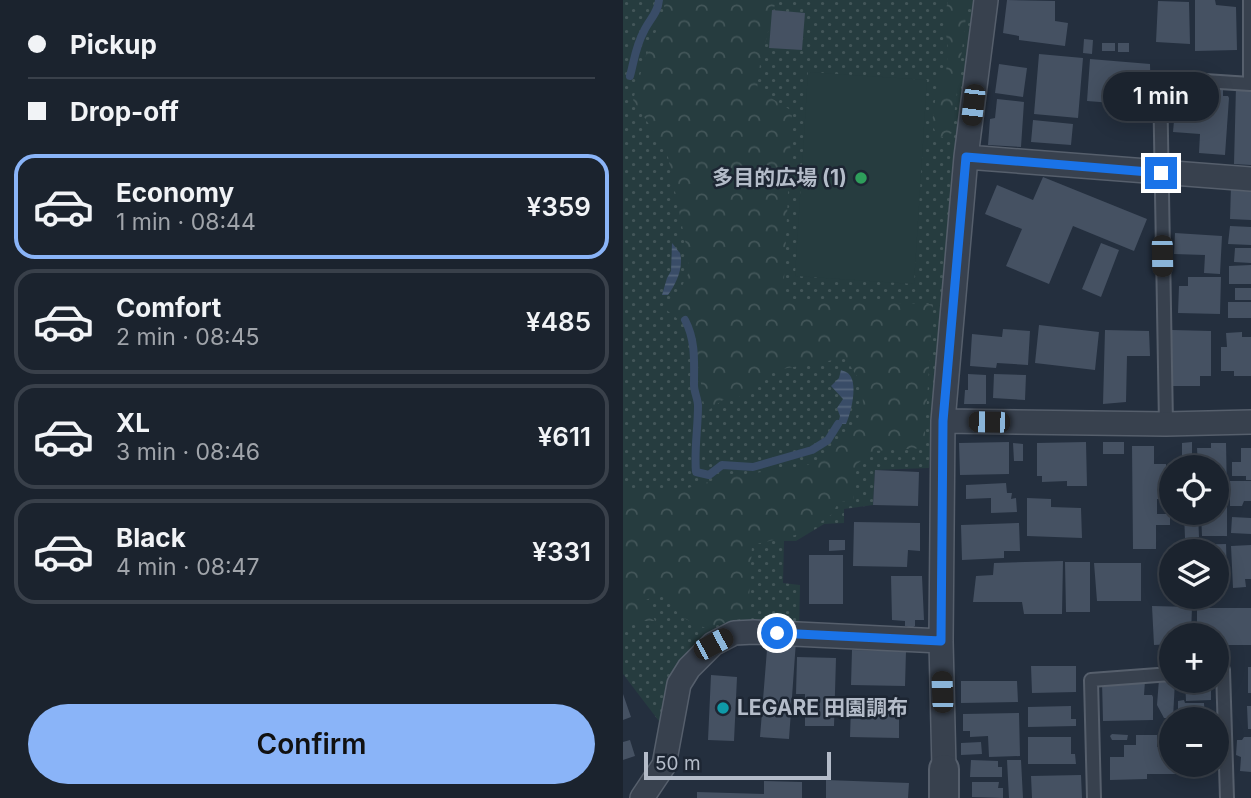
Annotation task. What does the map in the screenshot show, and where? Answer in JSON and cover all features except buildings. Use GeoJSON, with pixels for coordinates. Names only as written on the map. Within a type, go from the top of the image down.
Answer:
{"type":"FeatureCollection","features":[{"type":"Feature","properties":{"kind":"street"},"geometry":{"type":"LineString","coordinates":[[944,798],[941,641],[943,421],[966,157],[986,0]]}},
{"type":"Feature","properties":{"kind":"street"},"geometry":{"type":"LineString","coordinates":[[966,157],[1251,179]]}},
{"type":"Feature","properties":{"kind":"street"},"geometry":{"type":"LineString","coordinates":[[943,421],[1165,424],[1251,422]]}},
{"type":"Feature","properties":{"kind":"street"},"geometry":{"type":"LineString","coordinates":[[642,798],[664,765],[679,684],[689,667],[713,644],[734,633],[754,632],[941,641]]}},
{"type":"Feature","properties":{"kind":"lane"},"geometry":{"type":"LineString","coordinates":[[1165,424],[1160,78],[1250,84],[1250,0]]}},
{"type":"Feature","properties":{"kind":"lane"},"geometry":{"type":"LineString","coordinates":[[1094,798],[1091,680],[1159,675]]}},
{"type":"Feature","properties":{"kind":"lane"},"geometry":{"type":"LineString","coordinates":[[1224,693],[1227,798]]}},
{"type":"Feature","properties":{"kind":"green space"},"geometry":{"type":"Polygon","coordinates":[[[623,0],[983,0],[958,163],[929,468],[875,470],[873,505],[844,509],[844,523],[824,524],[796,541],[784,541],[783,583],[800,585],[799,634],[754,632],[689,668],[668,733],[623,674],[623,0]]]}},
{"type":"Feature","properties":{"kind":"green space"},"geometry":{"type":"Polygon","coordinates":[[[665,0],[776,0],[760,64],[757,89],[792,111],[783,300],[933,304],[924,448],[874,451],[857,464],[853,501],[839,502],[831,515],[804,533],[752,545],[748,617],[705,628],[679,616],[666,591],[646,600],[655,621],[623,621],[623,489],[688,488],[729,476],[803,467],[831,454],[855,426],[863,405],[862,384],[845,358],[782,369],[762,375],[749,395],[723,400],[706,412],[695,333],[664,308],[678,294],[689,272],[667,152],[633,100],[646,55],[663,15],[665,0]]]}},
{"type":"Feature","properties":{"kind":"green space"},"geometry":{"type":"Polygon","coordinates":[[[948,0],[968,0],[952,133],[938,139],[932,123],[938,80],[946,73],[948,49],[944,18],[948,0]]]}},
{"type":"Feature","properties":{"kind":"green space","name":"多目的広場 (1)"},"geometry":{"type":"Polygon","coordinates":[[[808,72],[927,80],[914,284],[795,276],[808,72]]]}},
{"type":"Feature","properties":{"kind":"water"},"geometry":{"type":"Polygon","coordinates":[[[672,243],[680,253],[680,270],[668,295],[662,295],[671,271],[672,243]]]}},
{"type":"Feature","properties":{"kind":"water"},"geometry":{"type":"Polygon","coordinates":[[[841,370],[850,375],[853,382],[851,407],[846,424],[838,424],[840,416],[837,408],[843,399],[831,386],[839,378],[841,370]]]}},
{"type":"Feature","properties":{"kind":"waterway"},"geometry":{"type":"LineString","coordinates":[[630,76],[639,42],[659,0]]}},
{"type":"Feature","properties":{"kind":"waterway"},"geometry":{"type":"LineString","coordinates":[[685,320],[693,344],[694,388],[698,403],[696,472],[709,475],[722,465],[753,467],[812,450],[828,440],[838,424]]}},
{"type":"Feature","properties":{"kind":"place","name":"多目的広場 (1)"},"geometry":{"type":"Point","coordinates":[861,178]}},
{"type":"Feature","properties":{"kind":"place","name":"LEGARE 田園調布"},"geometry":{"type":"Point","coordinates":[723,708]}},
{"type":"Feature","properties":{"kind":"route"},"geometry":{"type":"LineString","coordinates":[[777,633],[941,641],[943,421],[966,157],[1161,173]]}}]}
